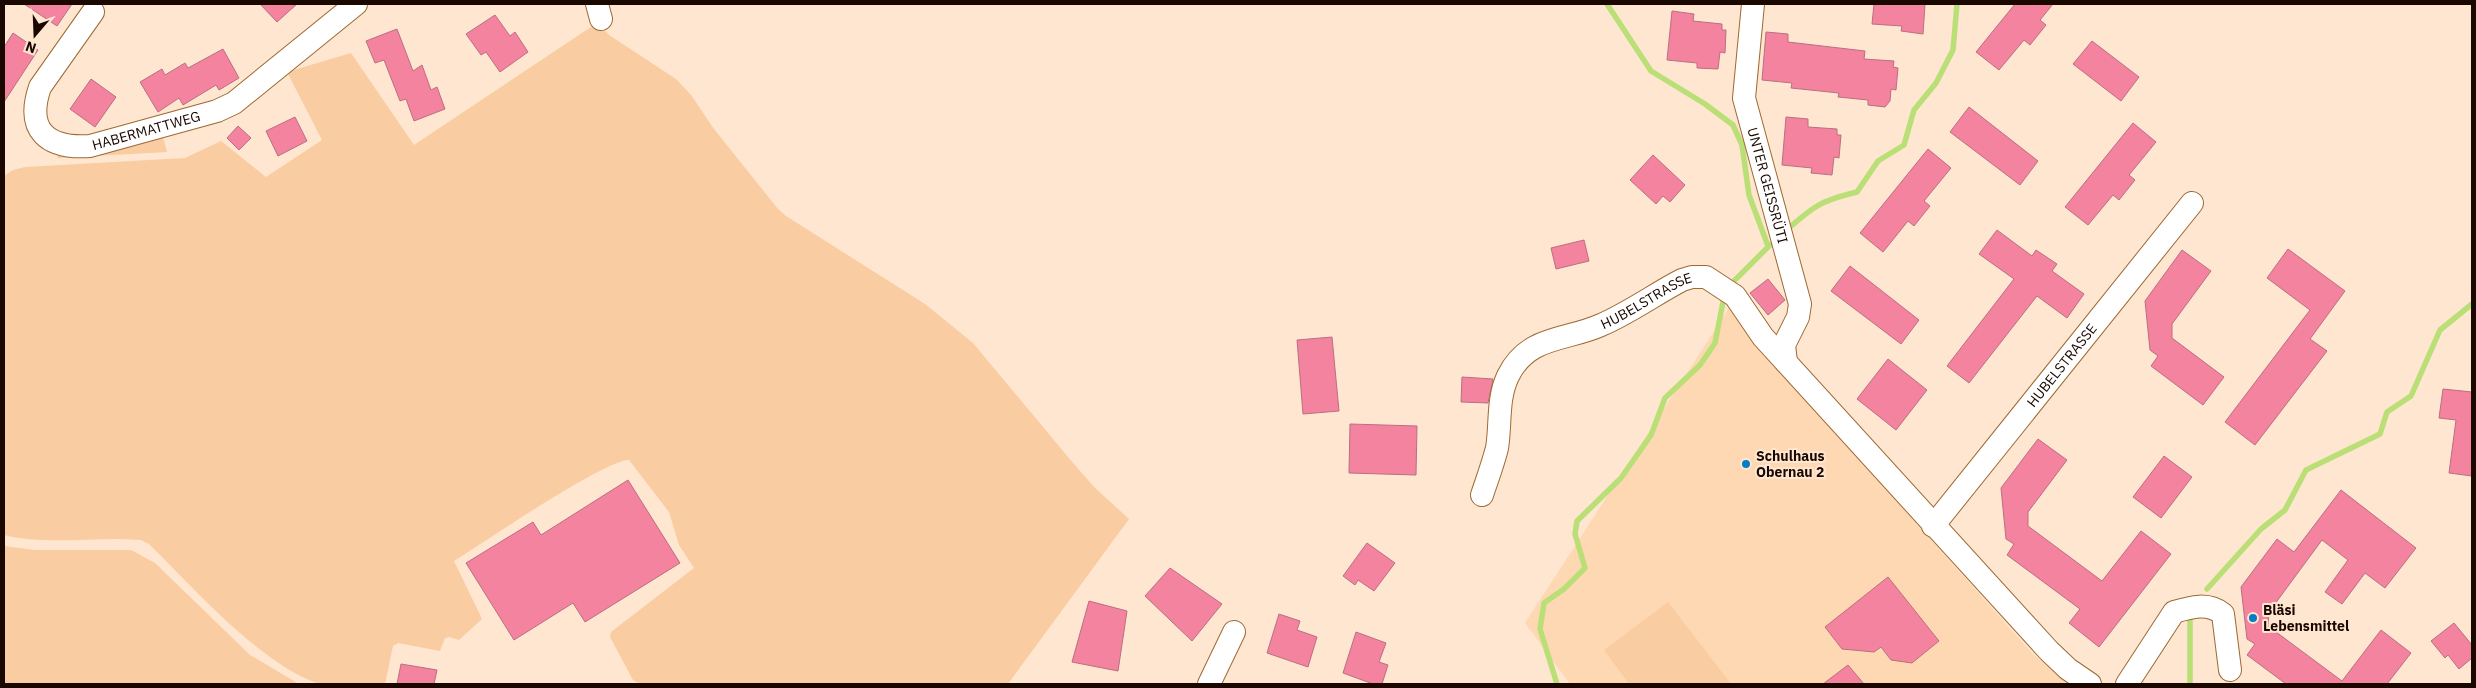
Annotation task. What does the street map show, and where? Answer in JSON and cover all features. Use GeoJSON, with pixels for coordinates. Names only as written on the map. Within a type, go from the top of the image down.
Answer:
{"type":"FeatureCollection","features":[{"type":"Feature","properties":{"kind":"street","name":"HABERMATTWEG"},"geometry":{"type":"LineString","coordinates":[[92,12],[40,86],[36,99],[36,116],[40,130],[53,142],[70,148],[90,146],[217,111],[234,103],[356,4]]}},
{"type":"Feature","properties":{"kind":"street","name":"UNTER GEISSRÜTI"},"geometry":{"type":"LineString","coordinates":[[1753,4],[1744,98],[1800,304],[1798,318],[1784,344],[1786,362]]}},
{"type":"Feature","properties":{"kind":"street","name":"HUBELSTRASSE"},"geometry":{"type":"LineString","coordinates":[[1933,526],[2192,203]]}},
{"type":"Feature","properties":{"kind":"street","name":"HUBELSTRASSE"},"geometry":{"type":"LineString","coordinates":[[1482,495],[1497,447],[1500,402],[1507,378],[1516,362],[1528,350],[1599,326],[1682,280],[1700,276],[1713,280],[1721,284],[1739,301],[1763,338],[2049,651],[2068,669],[2090,684]]}},
{"type":"Feature","properties":{"kind":"street"},"geometry":{"type":"LineString","coordinates":[[2127,684],[2174,612],[2194,607],[2216,608],[2223,614],[2230,670]]}},
{"type":"Feature","properties":{"kind":"street"},"geometry":{"type":"LineString","coordinates":[[1209,684],[1234,632]]}},
{"type":"Feature","properties":{"kind":"shaded area"},"geometry":{"type":"Polygon","coordinates":[[[597,23],[609,35],[676,79],[691,95],[714,129],[778,209],[786,216],[925,304],[973,343],[1095,488],[1129,519],[1008,684],[640,684],[633,680],[610,637],[611,632],[694,568],[679,545],[669,512],[629,460],[595,473],[570,487],[454,561],[482,619],[459,640],[449,637],[445,638],[440,651],[398,643],[393,646],[385,684],[326,685],[298,675],[275,661],[252,643],[207,602],[149,544],[141,540],[38,540],[4,535],[4,176],[13,170],[25,167],[185,158],[221,141],[266,177],[322,140],[287,72],[351,53],[414,145],[597,23]]]}},
{"type":"Feature","properties":{"kind":"shaded area"},"geometry":{"type":"Polygon","coordinates":[[[163,137],[167,152],[57,158],[60,151],[163,137]]]}},
{"type":"Feature","properties":{"kind":"shaded area","name":"Schulhaus Obernau 2"},"geometry":{"type":"Polygon","coordinates":[[[1733,302],[1772,362],[2032,653],[2067,684],[1570,684],[1525,623],[1733,302]]]}},
{"type":"Feature","properties":{"kind":"shaded area"},"geometry":{"type":"Polygon","coordinates":[[[4,546],[35,550],[131,550],[155,563],[250,655],[299,684],[4,684],[4,546]]]}},
{"type":"Feature","properties":{"kind":"shaded area"},"geometry":{"type":"Polygon","coordinates":[[[1668,602],[1731,684],[1629,684],[1604,650],[1668,602]]]}},
{"type":"Feature","properties":{"kind":"building"},"geometry":{"type":"Polygon","coordinates":[[[24,4],[72,4],[57,26],[24,4]]]}},
{"type":"Feature","properties":{"kind":"building"},"geometry":{"type":"Polygon","coordinates":[[[260,4],[297,4],[277,22],[260,4]]]}},
{"type":"Feature","properties":{"kind":"building"},"geometry":{"type":"Polygon","coordinates":[[[1874,4],[1925,4],[1923,34],[1901,31],[1902,26],[1872,24],[1874,4]]]}},
{"type":"Feature","properties":{"kind":"building"},"geometry":{"type":"Polygon","coordinates":[[[2015,4],[2053,4],[2040,20],[2046,25],[2030,45],[2024,40],[1999,70],[1976,52],[2015,4]]]}},
{"type":"Feature","properties":{"kind":"building"},"geometry":{"type":"Polygon","coordinates":[[[1672,11],[1694,14],[1693,21],[1722,24],[1722,30],[1726,30],[1725,53],[1720,52],[1718,69],[1697,68],[1697,63],[1667,60],[1672,11]]]}},
{"type":"Feature","properties":{"kind":"building"},"geometry":{"type":"Polygon","coordinates":[[[495,15],[510,36],[515,32],[528,52],[500,72],[486,52],[481,55],[466,34],[495,15]]]}},
{"type":"Feature","properties":{"kind":"building"},"geometry":{"type":"Polygon","coordinates":[[[397,29],[413,71],[422,65],[431,90],[437,87],[445,109],[414,121],[406,99],[400,101],[384,60],[375,63],[366,41],[397,29]]]}},
{"type":"Feature","properties":{"kind":"building"},"geometry":{"type":"Polygon","coordinates":[[[1766,32],[1788,34],[1788,42],[1865,51],[1864,59],[1894,61],[1893,67],[1898,68],[1896,90],[1891,89],[1890,101],[1885,107],[1868,105],[1868,100],[1838,97],[1839,93],[1791,88],[1792,83],[1762,80],[1766,32]]]}},
{"type":"Feature","properties":{"kind":"building"},"geometry":{"type":"Polygon","coordinates":[[[13,33],[38,50],[4,102],[4,47],[13,33]]]}},
{"type":"Feature","properties":{"kind":"building"},"geometry":{"type":"Polygon","coordinates":[[[2092,41],[2139,77],[2121,101],[2073,64],[2092,41]]]}},
{"type":"Feature","properties":{"kind":"building"},"geometry":{"type":"Polygon","coordinates":[[[223,49],[239,78],[219,90],[216,85],[183,105],[179,98],[158,112],[140,82],[162,69],[165,75],[185,63],[188,68],[223,49]]]}},
{"type":"Feature","properties":{"kind":"building"},"geometry":{"type":"Polygon","coordinates":[[[91,79],[116,97],[95,127],[70,109],[91,79]]]}},
{"type":"Feature","properties":{"kind":"building"},"geometry":{"type":"Polygon","coordinates":[[[1969,107],[2038,161],[2020,185],[1950,132],[1969,107]]]}},
{"type":"Feature","properties":{"kind":"building"},"geometry":{"type":"Polygon","coordinates":[[[295,117],[307,141],[278,156],[266,131],[295,117]]]}},
{"type":"Feature","properties":{"kind":"building"},"geometry":{"type":"Polygon","coordinates":[[[1786,117],[1808,119],[1808,127],[1837,129],[1837,135],[1841,135],[1839,158],[1834,157],[1832,175],[1811,173],[1812,168],[1782,165],[1786,117]]]}},
{"type":"Feature","properties":{"kind":"building"},"geometry":{"type":"Polygon","coordinates":[[[2133,123],[2156,142],[2129,175],[2135,180],[2119,200],[2113,195],[2088,225],[2065,207],[2133,123]]]}},
{"type":"Feature","properties":{"kind":"building"},"geometry":{"type":"Polygon","coordinates":[[[238,126],[251,138],[239,150],[227,138],[238,126]]]}},
{"type":"Feature","properties":{"kind":"building"},"geometry":{"type":"Polygon","coordinates":[[[1928,149],[1951,168],[1924,201],[1930,206],[1914,226],[1908,221],[1883,252],[1860,233],[1928,149]]]}},
{"type":"Feature","properties":{"kind":"building"},"geometry":{"type":"Polygon","coordinates":[[[1653,155],[1685,185],[1670,202],[1663,196],[1656,204],[1630,180],[1653,155]]]}},
{"type":"Feature","properties":{"kind":"building"},"geometry":{"type":"Polygon","coordinates":[[[1997,230],[2032,256],[2036,250],[2057,264],[2052,271],[2084,294],[2067,318],[2037,296],[1969,383],[1947,366],[2014,279],[1979,254],[1997,230]]]}},
{"type":"Feature","properties":{"kind":"building"},"geometry":{"type":"Polygon","coordinates":[[[1584,240],[1589,261],[1556,269],[1551,248],[1584,240]]]}},
{"type":"Feature","properties":{"kind":"building"},"geometry":{"type":"Polygon","coordinates":[[[2288,249],[2345,291],[2310,339],[2327,351],[2255,445],[2225,422],[2310,310],[2267,278],[2288,249]]]}},
{"type":"Feature","properties":{"kind":"building"},"geometry":{"type":"Polygon","coordinates":[[[2182,250],[2211,271],[2172,324],[2172,338],[2224,377],[2203,405],[2151,366],[2158,356],[2150,350],[2145,301],[2182,250]]]}},
{"type":"Feature","properties":{"kind":"building"},"geometry":{"type":"Polygon","coordinates":[[[1850,266],[1919,320],[1901,344],[1831,291],[1850,266]]]}},
{"type":"Feature","properties":{"kind":"building"},"geometry":{"type":"Polygon","coordinates":[[[1768,279],[1785,300],[1768,315],[1750,293],[1768,279]]]}},
{"type":"Feature","properties":{"kind":"building"},"geometry":{"type":"Polygon","coordinates":[[[1332,337],[1339,411],[1303,414],[1297,340],[1332,337]]]}},
{"type":"Feature","properties":{"kind":"building"},"geometry":{"type":"Polygon","coordinates":[[[1888,359],[1927,390],[1896,430],[1857,399],[1888,359]]]}},
{"type":"Feature","properties":{"kind":"building"},"geometry":{"type":"Polygon","coordinates":[[[1462,377],[1493,379],[1488,403],[1461,402],[1462,377]]]}},
{"type":"Feature","properties":{"kind":"building"},"geometry":{"type":"Polygon","coordinates":[[[2443,389],[2472,392],[2472,476],[2449,473],[2456,420],[2439,418],[2443,389]]]}},
{"type":"Feature","properties":{"kind":"building"},"geometry":{"type":"Polygon","coordinates":[[[1350,424],[1417,426],[1416,475],[1349,473],[1350,424]]]}},
{"type":"Feature","properties":{"kind":"building"},"geometry":{"type":"Polygon","coordinates":[[[2038,439],[2067,460],[2028,512],[2028,526],[2102,581],[2141,531],[2171,554],[2099,647],[2069,623],[2080,609],[2007,555],[2014,544],[2006,539],[2001,488],[2038,439]]]}},
{"type":"Feature","properties":{"kind":"building"},"geometry":{"type":"Polygon","coordinates":[[[2164,456],[2192,477],[2161,518],[2133,497],[2164,456]]]}},
{"type":"Feature","properties":{"kind":"building"},"geometry":{"type":"Polygon","coordinates":[[[628,480],[680,563],[585,622],[573,603],[514,640],[466,563],[533,522],[541,535],[628,480]]]}},
{"type":"Feature","properties":{"kind":"building"},"geometry":{"type":"Polygon","coordinates":[[[2341,490],[2416,548],[2385,588],[2365,573],[2342,604],[2325,592],[2348,560],[2322,540],[2269,612],[2268,626],[2342,681],[2381,630],[2411,653],[2387,684],[2286,684],[2247,655],[2255,644],[2247,639],[2241,587],[2277,539],[2294,552],[2341,490]]]}},
{"type":"Feature","properties":{"kind":"building"},"geometry":{"type":"Polygon","coordinates":[[[1367,543],[1395,563],[1374,591],[1358,580],[1355,585],[1343,576],[1367,543]]]}},
{"type":"Feature","properties":{"kind":"building"},"geometry":{"type":"Polygon","coordinates":[[[1170,568],[1222,604],[1192,641],[1145,596],[1170,568]]]}},
{"type":"Feature","properties":{"kind":"building"},"geometry":{"type":"Polygon","coordinates":[[[1888,577],[1939,641],[1912,663],[1891,660],[1881,647],[1874,652],[1842,649],[1825,627],[1888,577]]]}},
{"type":"Feature","properties":{"kind":"building"},"geometry":{"type":"Polygon","coordinates":[[[1089,601],[1127,611],[1118,671],[1072,662],[1089,601]]]}},
{"type":"Feature","properties":{"kind":"building"},"geometry":{"type":"Polygon","coordinates":[[[1279,614],[1300,621],[1297,630],[1317,637],[1308,667],[1267,653],[1279,614]]]}},
{"type":"Feature","properties":{"kind":"building"},"geometry":{"type":"Polygon","coordinates":[[[2454,623],[2472,645],[2472,658],[2459,669],[2448,655],[2445,658],[2431,641],[2454,623]]]}},
{"type":"Feature","properties":{"kind":"building"},"geometry":{"type":"Polygon","coordinates":[[[1356,632],[1386,643],[1379,662],[1388,665],[1382,684],[1373,684],[1343,673],[1356,632]]]}},
{"type":"Feature","properties":{"kind":"building"},"geometry":{"type":"Polygon","coordinates":[[[401,664],[437,670],[434,684],[397,684],[401,664]]]}},
{"type":"Feature","properties":{"kind":"building"},"geometry":{"type":"Polygon","coordinates":[[[1848,665],[1864,684],[1823,684],[1848,665]]]}},
{"type":"Feature","properties":{"kind":"waterway"},"geometry":{"type":"LineString","coordinates":[[1607,4],[1651,71],[1705,104],[1733,125],[1742,145],[1749,195],[1768,246]]}},
{"type":"Feature","properties":{"kind":"waterway"},"geometry":{"type":"LineString","coordinates":[[1789,228],[1820,204],[1857,192],[1878,161],[1904,145],[1914,110],[1936,83],[1953,50],[1957,4]]}},
{"type":"Feature","properties":{"kind":"waterway"},"geometry":{"type":"LineString","coordinates":[[1731,284],[1770,245]]}},
{"type":"Feature","properties":{"kind":"waterway"},"geometry":{"type":"LineString","coordinates":[[1557,684],[1540,629],[1544,603],[1564,589],[1585,568],[1575,534],[1577,521],[1621,478],[1651,435],[1665,398],[1700,365],[1715,343],[1724,297]]}},
{"type":"Feature","properties":{"kind":"waterway"},"geometry":{"type":"LineString","coordinates":[[2207,589],[2261,529],[2285,510],[2306,470],[2380,434],[2387,412],[2411,396],[2440,330],[2472,304]]}},
{"type":"Feature","properties":{"kind":"waterway"},"geometry":{"type":"LineString","coordinates":[[2190,619],[2190,684]]}},
{"type":"Feature","properties":{"kind":"place","name":"Schulhaus Obernau 2"},"geometry":{"type":"Point","coordinates":[1746,464]}},
{"type":"Feature","properties":{"kind":"place","name":"Bläsi Lebensmittel"},"geometry":{"type":"Point","coordinates":[2253,618]}}]}
